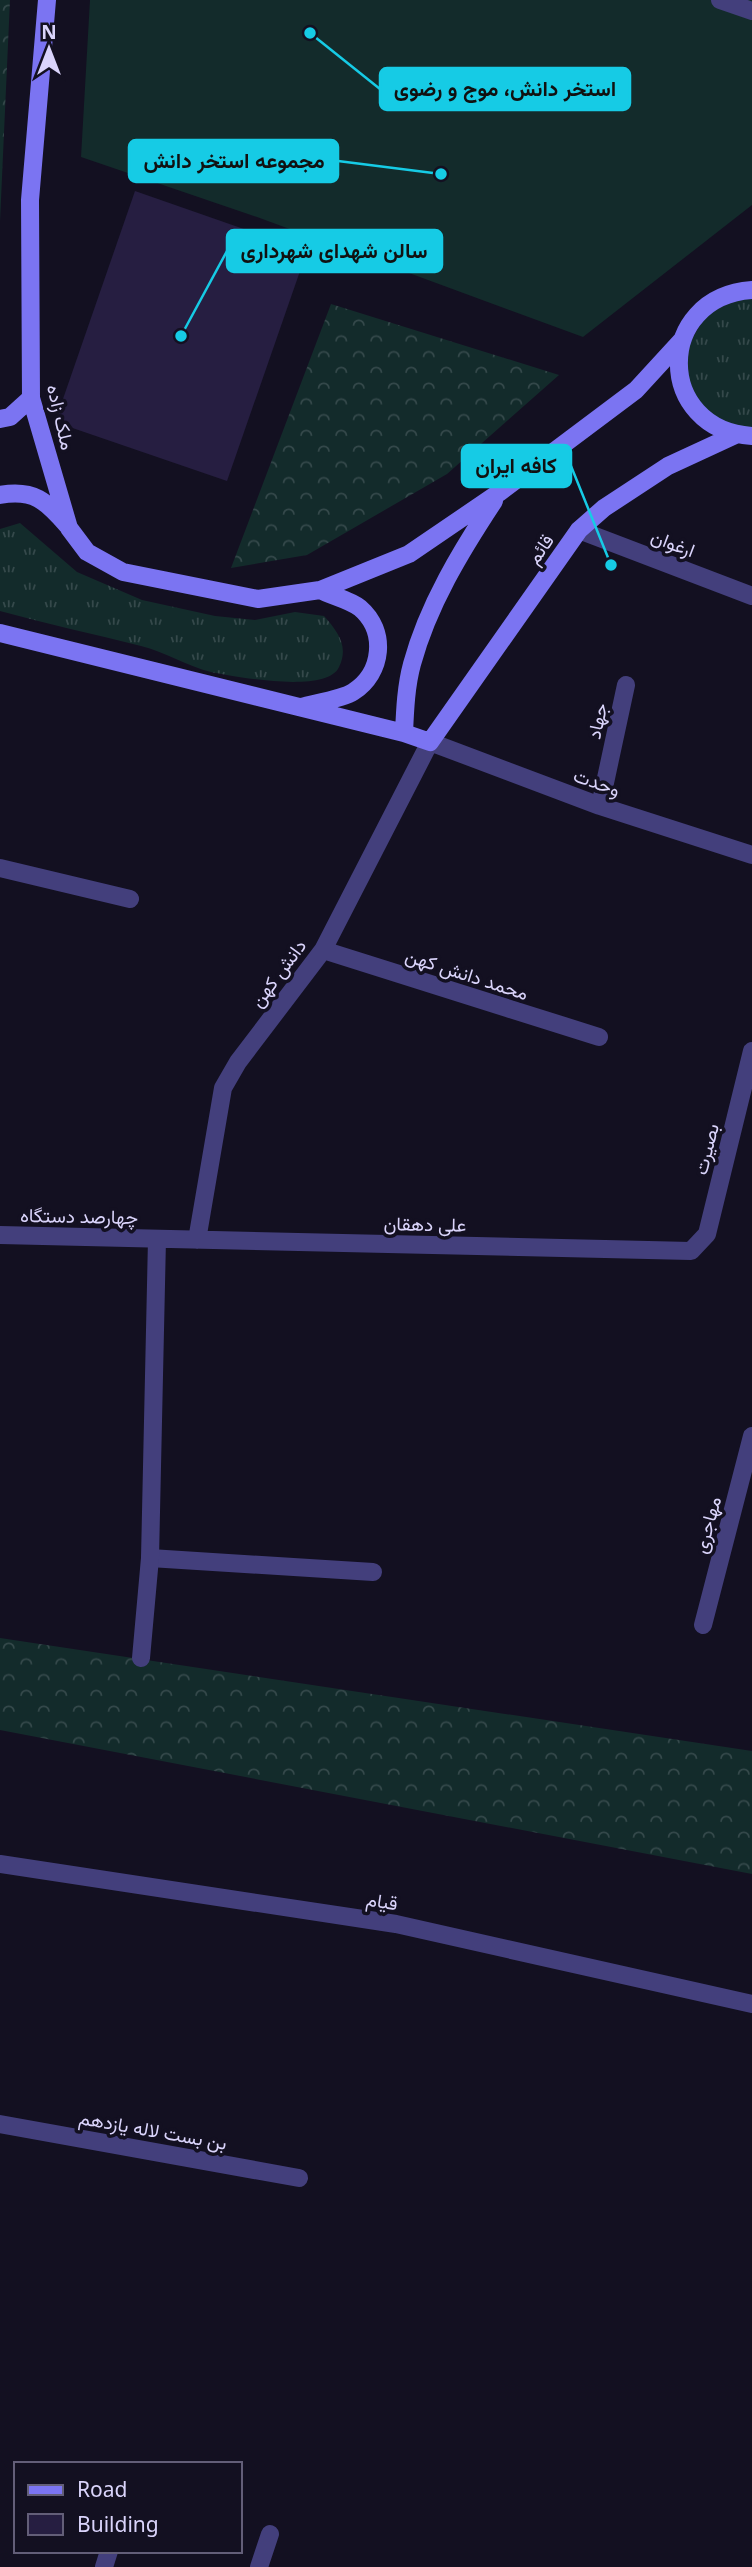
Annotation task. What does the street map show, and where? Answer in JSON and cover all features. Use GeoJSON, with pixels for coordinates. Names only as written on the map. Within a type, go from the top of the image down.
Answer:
{"type":"FeatureCollection","features":[{"type":"Feature","properties":{"kind":"main road","name":"ملک زاده"},"geometry":{"type":"LineString","coordinates":[[47,0],[30,200],[31,398],[69,528],[87,552],[123,572],[258,599],[320,590]]}},
{"type":"Feature","properties":{"kind":"main road"},"geometry":{"type":"LineString","coordinates":[[320,590],[409,554],[500,492],[636,390],[681,341],[692,319],[710,302],[752,280]]}},
{"type":"Feature","properties":{"kind":"main road"},"geometry":{"type":"LineString","coordinates":[[732,291],[752,290]]}},
{"type":"Feature","properties":{"kind":"main road"},"geometry":{"type":"LineString","coordinates":[[681,341],[677,365],[682,388],[694,410],[713,425],[744,435]]}},
{"type":"Feature","properties":{"kind":"main road"},"geometry":{"type":"LineString","coordinates":[[0,419],[10,417],[31,398]]}},
{"type":"Feature","properties":{"kind":"main road","name":"قائم"},"geometry":{"type":"LineString","coordinates":[[430,742],[579,530],[604,508],[668,466],[744,435]]}},
{"type":"Feature","properties":{"kind":"main road"},"geometry":{"type":"LineString","coordinates":[[0,495],[16,492],[36,496],[54,510],[69,528]]}},
{"type":"Feature","properties":{"kind":"main road"},"geometry":{"type":"LineString","coordinates":[[404,733],[405,698],[412,664],[427,622],[457,558],[500,492]]}},
{"type":"Feature","properties":{"kind":"main road"},"geometry":{"type":"LineString","coordinates":[[299,708],[353,692],[370,675],[379,659],[376,631],[360,608],[320,590]]}},
{"type":"Feature","properties":{"kind":"main road"},"geometry":{"type":"LineString","coordinates":[[0,633],[404,733],[430,742]]}},
{"type":"Feature","properties":{"kind":"street"},"geometry":{"type":"LineString","coordinates":[[720,0],[752,11]]}},
{"type":"Feature","properties":{"kind":"street","name":"ارغوان"},"geometry":{"type":"LineString","coordinates":[[579,530],[752,596]]}},
{"type":"Feature","properties":{"kind":"street","name":"جهاد"},"geometry":{"type":"LineString","coordinates":[[600,806],[626,685]]}},
{"type":"Feature","properties":{"kind":"street","name":"وحدت"},"geometry":{"type":"LineString","coordinates":[[430,742],[600,806],[752,855]]}},
{"type":"Feature","properties":{"kind":"street","name":"دانش کهن"},"geometry":{"type":"LineString","coordinates":[[197,1240],[223,1088],[237,1062],[323,950],[430,742]]}},
{"type":"Feature","properties":{"kind":"street"},"geometry":{"type":"LineString","coordinates":[[0,868],[130,898]]}},
{"type":"Feature","properties":{"kind":"street","name":"محمد دانش کهن"},"geometry":{"type":"LineString","coordinates":[[323,950],[599,1037]]}},
{"type":"Feature","properties":{"kind":"street","name":"بصیرت"},"geometry":{"type":"LineString","coordinates":[[691,1251],[707,1234],[746,1102],[752,1051]]}},
{"type":"Feature","properties":{"kind":"street","name":"چهارصد دستگاه"},"geometry":{"type":"LineString","coordinates":[[0,1235],[157,1239]]}},
{"type":"Feature","properties":{"kind":"street"},"geometry":{"type":"LineString","coordinates":[[141,1658],[150,1558],[157,1239]]}},
{"type":"Feature","properties":{"kind":"street","name":"علی دهقان"},"geometry":{"type":"LineString","coordinates":[[157,1239],[691,1251]]}},
{"type":"Feature","properties":{"kind":"street","name":"مهاجری"},"geometry":{"type":"LineString","coordinates":[[703,1625],[752,1436]]}},
{"type":"Feature","properties":{"kind":"street"},"geometry":{"type":"LineString","coordinates":[[150,1558],[373,1572]]}},
{"type":"Feature","properties":{"kind":"street","name":"قیام"},"geometry":{"type":"LineString","coordinates":[[0,1864],[396,1924],[752,2004]]}},
{"type":"Feature","properties":{"kind":"street","name":"بن بست لاله یازدهم"},"geometry":{"type":"LineString","coordinates":[[0,2124],[299,2178]]}},
{"type":"Feature","properties":{"kind":"street"},"geometry":{"type":"LineString","coordinates":[[260,2567],[270,2534]]}},
{"type":"Feature","properties":{"kind":"green space"},"geometry":{"type":"Polygon","coordinates":[[[0,0],[10,0],[0,221],[0,0]]]}},
{"type":"Feature","properties":{"kind":"green space"},"geometry":{"type":"Polygon","coordinates":[[[90,0],[752,0],[752,205],[583,337],[257,217],[81,157],[90,0]]]}},
{"type":"Feature","properties":{"kind":"green space"},"geometry":{"type":"Polygon","coordinates":[[[752,295],[752,429],[723,423],[705,410],[692,393],[686,371],[686,349],[708,312],[752,295]]]}},
{"type":"Feature","properties":{"kind":"green space"},"geometry":{"type":"Polygon","coordinates":[[[331,304],[559,375],[447,474],[307,555],[231,568],[331,304]]]}},
{"type":"Feature","properties":{"kind":"green space"},"geometry":{"type":"Polygon","coordinates":[[[20,523],[77,572],[142,600],[215,616],[255,620],[295,612],[324,616],[338,634],[342,646],[339,667],[331,675],[300,682],[240,677],[211,672],[141,646],[0,611],[0,529],[20,523]]]}},
{"type":"Feature","properties":{"kind":"green space"},"geometry":{"type":"Polygon","coordinates":[[[0,1638],[752,1751],[752,1874],[0,1730],[0,1638]]]}},
{"type":"Feature","properties":{"kind":"building"},"geometry":{"type":"Polygon","coordinates":[[[135,191],[307,251],[227,481],[55,422],[135,191]]]}},
{"type":"Feature","properties":{"kind":"place","name":"استخر دانش، موج و رضوی"},"geometry":{"type":"Point","coordinates":[310,33]}},
{"type":"Feature","properties":{"kind":"place","name":"مجموعه استخر دانش"},"geometry":{"type":"Point","coordinates":[441,174]}},
{"type":"Feature","properties":{"kind":"place","name":"سالن شهدای شهرداری"},"geometry":{"type":"Point","coordinates":[181,336]}},
{"type":"Feature","properties":{"kind":"place","name":"کافه ایران"},"geometry":{"type":"Point","coordinates":[611,565]}}]}
